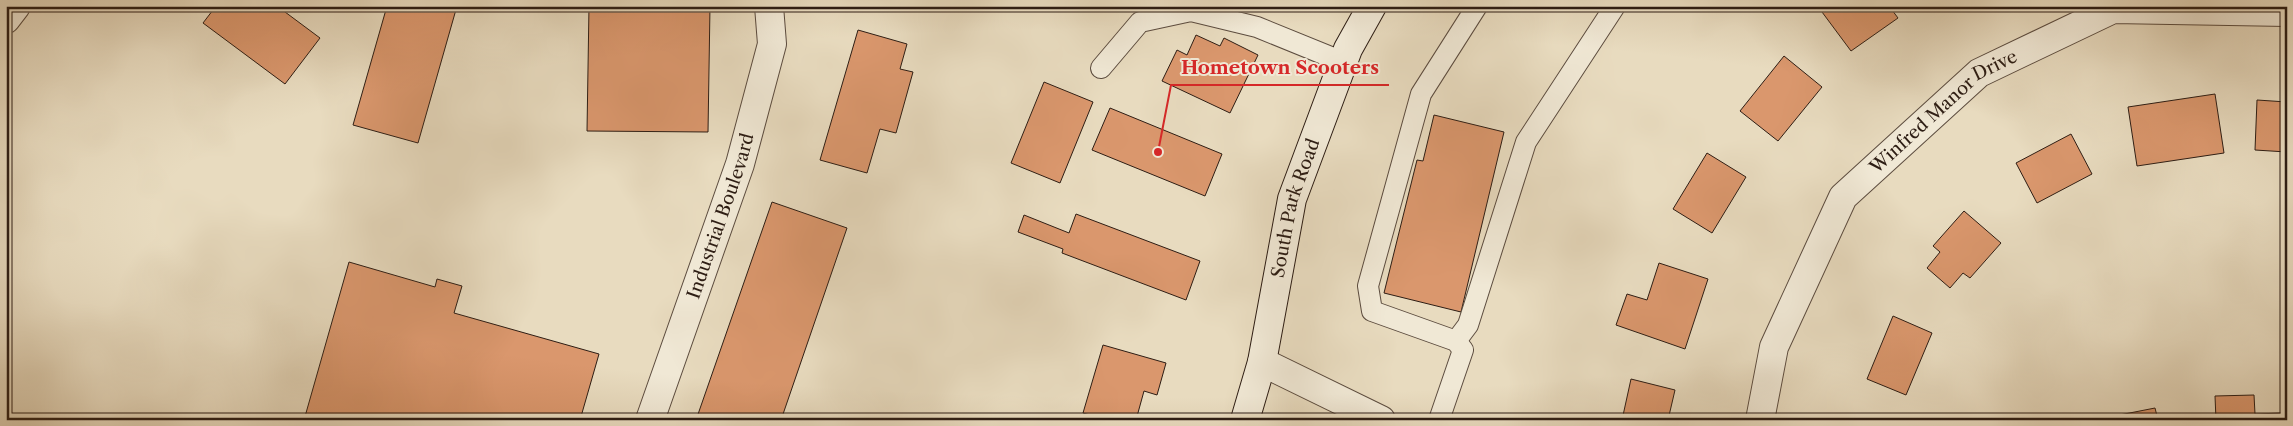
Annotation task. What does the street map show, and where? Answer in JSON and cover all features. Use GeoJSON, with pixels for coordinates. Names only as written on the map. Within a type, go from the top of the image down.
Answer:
{"type":"FeatureCollection","features":[{"type":"Feature","properties":{"kind":"street"},"geometry":{"type":"LineString","coordinates":[[6,19],[16,6]]}},
{"type":"Feature","properties":{"kind":"street","name":"Industrial Boulevard"},"geometry":{"type":"LineString","coordinates":[[650,420],[740,164],[772,44],[769,6]]}},
{"type":"Feature","properties":{"kind":"street","name":"South Park Road"},"geometry":{"type":"LineString","coordinates":[[1245,420],[1262,362],[1292,199],[1343,62],[1372,6]]}},
{"type":"Feature","properties":{"kind":"street","name":"Winfred Manor Drive"},"geometry":{"type":"LineString","coordinates":[[1760,420],[1774,347],[1843,198],[1980,73],[2113,7],[2287,12]]}},
{"type":"Feature","properties":{"kind":"street"},"geometry":{"type":"LineString","coordinates":[[1262,362],[1381,420]]}},
{"type":"Feature","properties":{"kind":"lane"},"geometry":{"type":"LineString","coordinates":[[1439,420],[1463,350],[1456,341],[1372,311],[1368,286],[1421,94],[1477,6]]}},
{"type":"Feature","properties":{"kind":"lane"},"geometry":{"type":"LineString","coordinates":[[1456,341],[1468,325],[1526,142],[1615,6]]}},
{"type":"Feature","properties":{"kind":"lane"},"geometry":{"type":"LineString","coordinates":[[1101,68],[1140,22],[1191,11],[1256,27],[1343,62]]}},
{"type":"Feature","properties":{"kind":"building"},"geometry":{"type":"Polygon","coordinates":[[[216,6],[277,6],[320,38],[285,84],[203,23],[216,6]]]}},
{"type":"Feature","properties":{"kind":"building"},"geometry":{"type":"Polygon","coordinates":[[[387,6],[457,6],[418,143],[353,125],[387,6]]]}},
{"type":"Feature","properties":{"kind":"building"},"geometry":{"type":"Polygon","coordinates":[[[589,6],[710,6],[708,132],[587,131],[589,6]]]}},
{"type":"Feature","properties":{"kind":"building"},"geometry":{"type":"Polygon","coordinates":[[[1830,6],[1889,6],[1898,18],[1851,51],[1822,12],[1830,6]]]}},
{"type":"Feature","properties":{"kind":"building"},"geometry":{"type":"Polygon","coordinates":[[[858,30],[907,44],[900,69],[913,72],[896,133],[880,129],[867,173],[820,160],[858,30]]]}},
{"type":"Feature","properties":{"kind":"building"},"geometry":{"type":"Polygon","coordinates":[[[1196,35],[1220,46],[1224,38],[1258,55],[1230,113],[1162,81],[1177,50],[1187,55],[1196,35]]]}},
{"type":"Feature","properties":{"kind":"building"},"geometry":{"type":"Polygon","coordinates":[[[1784,56],[1822,87],[1778,141],[1740,111],[1784,56]]]}},
{"type":"Feature","properties":{"kind":"building"},"geometry":{"type":"Polygon","coordinates":[[[1044,82],[1093,102],[1060,183],[1011,163],[1044,82]]]}},
{"type":"Feature","properties":{"kind":"building"},"geometry":{"type":"Polygon","coordinates":[[[2215,94],[2224,153],[2137,166],[2128,107],[2215,94]]]}},
{"type":"Feature","properties":{"kind":"building"},"geometry":{"type":"Polygon","coordinates":[[[2257,100],[2287,102],[2287,152],[2255,150],[2257,100]]]}},
{"type":"Feature","properties":{"kind":"building"},"geometry":{"type":"Polygon","coordinates":[[[1110,108],[1222,154],[1205,196],[1092,150],[1110,108]]]}},
{"type":"Feature","properties":{"kind":"building"},"geometry":{"type":"Polygon","coordinates":[[[1434,115],[1504,132],[1461,312],[1384,293],[1417,160],[1423,161],[1434,115]]]}},
{"type":"Feature","properties":{"kind":"building"},"geometry":{"type":"Polygon","coordinates":[[[2071,134],[2092,174],[2037,203],[2016,163],[2071,134]]]}},
{"type":"Feature","properties":{"kind":"building"},"geometry":{"type":"Polygon","coordinates":[[[1707,153],[1746,177],[1712,233],[1673,209],[1707,153]]]}},
{"type":"Feature","properties":{"kind":"building"},"geometry":{"type":"Polygon","coordinates":[[[772,202],[847,228],[781,420],[696,420],[772,202]]]}},
{"type":"Feature","properties":{"kind":"building"},"geometry":{"type":"Polygon","coordinates":[[[1964,211],[2001,243],[1970,278],[1963,273],[1950,288],[1927,268],[1940,252],[1933,246],[1964,211]]]}},
{"type":"Feature","properties":{"kind":"building"},"geometry":{"type":"Polygon","coordinates":[[[1076,214],[1200,261],[1186,300],[1062,253],[1063,249],[1018,232],[1024,215],[1069,233],[1076,214]]]}},
{"type":"Feature","properties":{"kind":"building"},"geometry":{"type":"Polygon","coordinates":[[[349,262],[435,287],[437,279],[462,286],[454,313],[599,354],[580,420],[304,420],[349,262]]]}},
{"type":"Feature","properties":{"kind":"building"},"geometry":{"type":"Polygon","coordinates":[[[1659,263],[1708,279],[1685,349],[1616,325],[1627,294],[1647,300],[1659,263]]]}},
{"type":"Feature","properties":{"kind":"building"},"geometry":{"type":"Polygon","coordinates":[[[1893,316],[1932,333],[1906,395],[1867,379],[1893,316]]]}},
{"type":"Feature","properties":{"kind":"building"},"geometry":{"type":"Polygon","coordinates":[[[1103,345],[1166,363],[1157,395],[1144,391],[1136,420],[1107,420],[1083,413],[1103,345]]]}},
{"type":"Feature","properties":{"kind":"building"},"geometry":{"type":"Polygon","coordinates":[[[1631,379],[1675,390],[1668,420],[1622,420],[1631,379]]]}},
{"type":"Feature","properties":{"kind":"building"},"geometry":{"type":"Polygon","coordinates":[[[2254,395],[2255,414],[2282,413],[2282,420],[2216,420],[2215,396],[2254,395]]]}},
{"type":"Feature","properties":{"kind":"building"},"geometry":{"type":"Polygon","coordinates":[[[2155,408],[2158,420],[2094,420],[2155,408]]]}},
{"type":"Feature","properties":{"kind":"place","name":"Hometown Scooters"},"geometry":{"type":"Point","coordinates":[1158,152]}}]}
